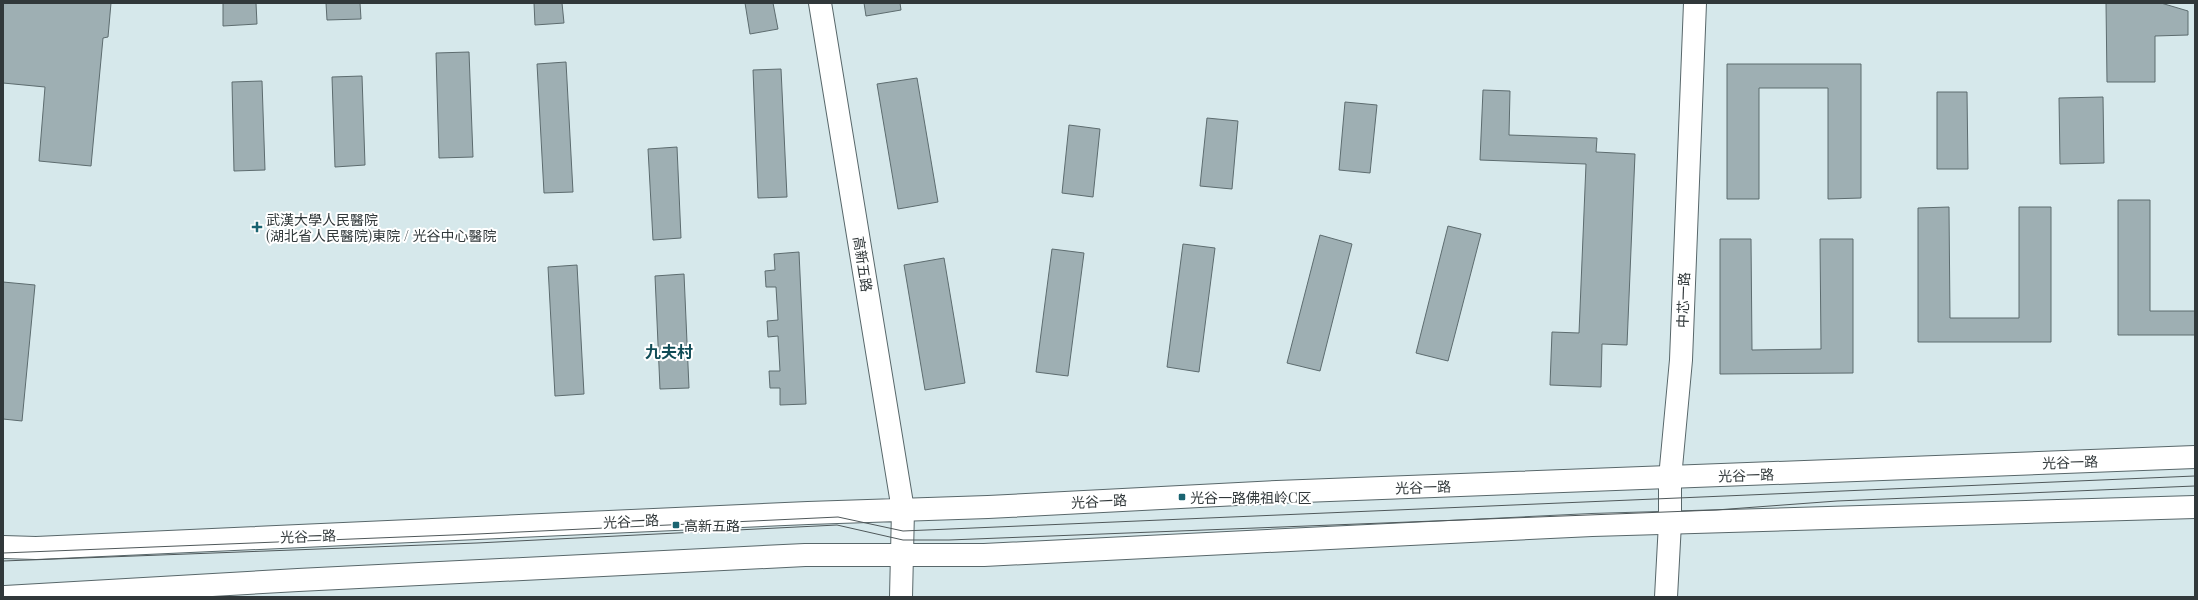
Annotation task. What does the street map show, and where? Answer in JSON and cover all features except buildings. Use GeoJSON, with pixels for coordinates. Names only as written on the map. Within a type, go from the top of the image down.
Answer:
{"type":"FeatureCollection","features":[{"type":"Feature","properties":{"kind":"main road","name":"高新五路"},"geometry":{"type":"LineString","coordinates":[[820,3],[903,510],[901,597]]}},
{"type":"Feature","properties":{"kind":"main road","name":"中芯一路"},"geometry":{"type":"LineString","coordinates":[[1666,597],[1670,523],[1670,478],[1681,360],[1694,3]]}},
{"type":"Feature","properties":{"kind":"main road","name":"光谷一路"},"geometry":{"type":"LineString","coordinates":[[3,547],[36,548],[1277,492],[2195,457]]}},
{"type":"Feature","properties":{"kind":"main road"},"geometry":{"type":"LineString","coordinates":[[5,597],[298,580],[805,555],[984,555],[1568,526],[2195,506]]}},
{"type":"Feature","properties":{"kind":"main road"},"geometry":{"type":"LineString","coordinates":[[3,539],[9,544],[36,548]]}},
{"type":"Feature","properties":{"kind":"tram line"},"geometry":{"type":"LineString","coordinates":[[3,553],[477,534],[838,517],[903,531],[2195,476]]}},
{"type":"Feature","properties":{"kind":"tram line"},"geometry":{"type":"LineString","coordinates":[[3,561],[477,543],[837,525],[903,540],[949,540],[1716,510],[1837,501],[2195,486]]}},
{"type":"Feature","properties":{"kind":"place","name":"武漢大學人民醫院 (湖北省人民醫院)東院 / 光谷中心醫院"},"geometry":{"type":"Point","coordinates":[257,227]}},
{"type":"Feature","properties":{"kind":"place","name":"光谷一路佛祖岭C区"},"geometry":{"type":"Point","coordinates":[1182,497]}},
{"type":"Feature","properties":{"kind":"place","name":"高新五路"},"geometry":{"type":"Point","coordinates":[676,525]}},
{"type":"Feature","properties":{"kind":"district","name":"九夫村"},"geometry":{"type":"Point","coordinates":[669,351]}}]}
